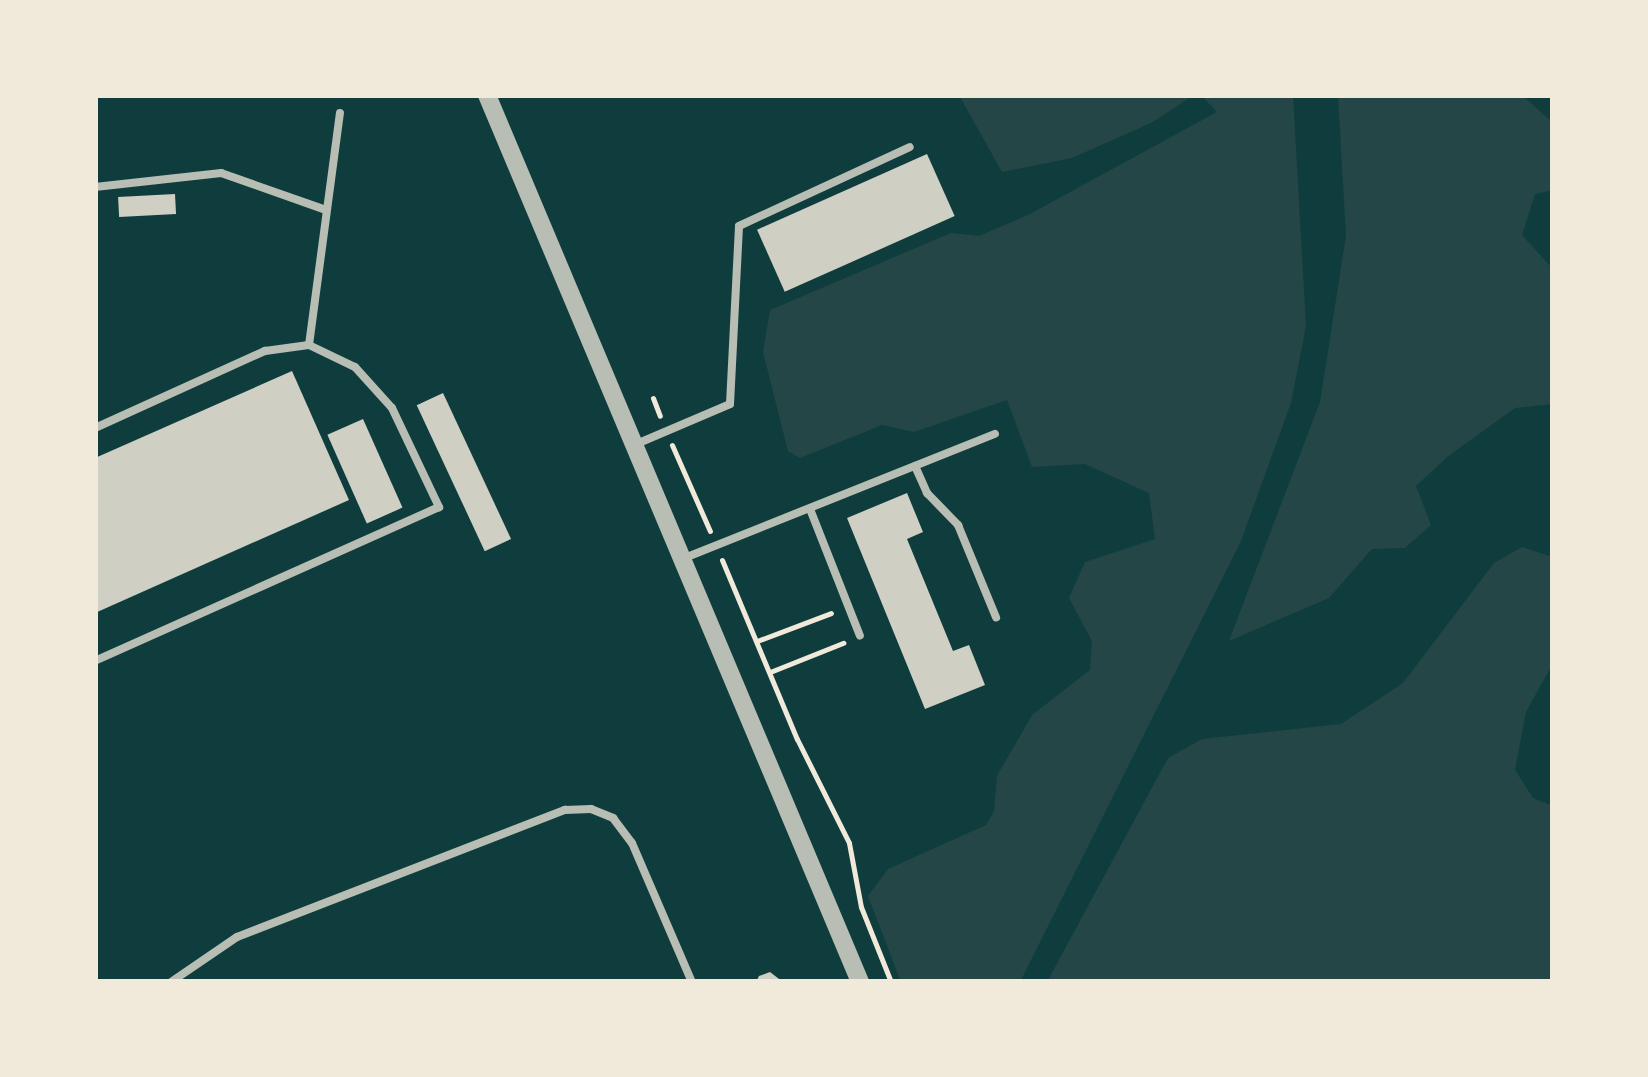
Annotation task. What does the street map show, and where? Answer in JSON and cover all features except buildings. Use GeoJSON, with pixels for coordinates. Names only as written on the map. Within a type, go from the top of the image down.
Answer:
{"type":"FeatureCollection","features":[{"type":"Feature","properties":{"kind":"street"},"geometry":{"type":"LineString","coordinates":[[486,95],[860,982]]}},
{"type":"Feature","properties":{"kind":"lane"},"geometry":{"type":"LineString","coordinates":[[308,345],[340,114]]}},
{"type":"Feature","properties":{"kind":"lane"},"geometry":{"type":"LineString","coordinates":[[634,445],[730,404],[739,226],[910,147]]}},
{"type":"Feature","properties":{"kind":"lane"},"geometry":{"type":"LineString","coordinates":[[95,187],[221,173],[326,210]]}},
{"type":"Feature","properties":{"kind":"lane"},"geometry":{"type":"LineString","coordinates":[[95,428],[264,352],[308,345],[354,367],[392,408],[439,507],[95,661]]}},
{"type":"Feature","properties":{"kind":"lane"},"geometry":{"type":"LineString","coordinates":[[682,558],[995,434]]}},
{"type":"Feature","properties":{"kind":"lane"},"geometry":{"type":"LineString","coordinates":[[915,466],[927,493],[958,525],[996,617]]}},
{"type":"Feature","properties":{"kind":"lane"},"geometry":{"type":"LineString","coordinates":[[810,509],[860,636]]}},
{"type":"Feature","properties":{"kind":"lane"},"geometry":{"type":"LineString","coordinates":[[171,982],[237,936],[566,810],[591,809],[613,818],[632,842],[692,982]]}},
{"type":"Feature","properties":{"kind":"path"},"geometry":{"type":"LineString","coordinates":[[757,642],[848,607]]}},
{"type":"Feature","properties":{"kind":"path"},"geometry":{"type":"LineString","coordinates":[[770,672],[860,636]]}},
{"type":"Feature","properties":{"kind":"path"},"geometry":{"type":"LineString","coordinates":[[774,683],[848,843],[861,907],[892,982]]}},
{"type":"Feature","properties":{"kind":"shaded area"},"geometry":{"type":"Polygon","coordinates":[[[959,95],[1194,95],[1151,123],[1072,158],[1002,172],[959,95]]]}},
{"type":"Feature","properties":{"kind":"shaded area"},"geometry":{"type":"Polygon","coordinates":[[[1201,95],[1293,95],[1306,326],[1291,403],[1241,541],[1020,982],[901,982],[868,896],[888,869],[986,825],[994,811],[997,776],[1032,715],[1090,670],[1092,641],[1069,598],[1085,562],[1155,539],[1149,493],[1085,464],[1032,467],[1007,400],[914,432],[882,425],[800,458],[788,451],[763,352],[770,310],[951,233],[979,236],[1030,214],[1217,112],[1201,95]]]}},
{"type":"Feature","properties":{"kind":"shaded area"},"geometry":{"type":"Polygon","coordinates":[[[1338,95],[1522,95],[1553,123],[1553,190],[1535,194],[1522,235],[1553,269],[1553,404],[1515,408],[1447,457],[1416,486],[1431,525],[1405,548],[1372,549],[1329,598],[1229,641],[1320,402],[1346,236],[1338,95]]]}},
{"type":"Feature","properties":{"kind":"shaded area"},"geometry":{"type":"Polygon","coordinates":[[[1522,547],[1553,557],[1553,663],[1526,712],[1515,770],[1533,798],[1553,806],[1553,982],[1047,982],[1168,758],[1202,739],[1341,724],[1403,683],[1494,563],[1522,547]]]}}]}
